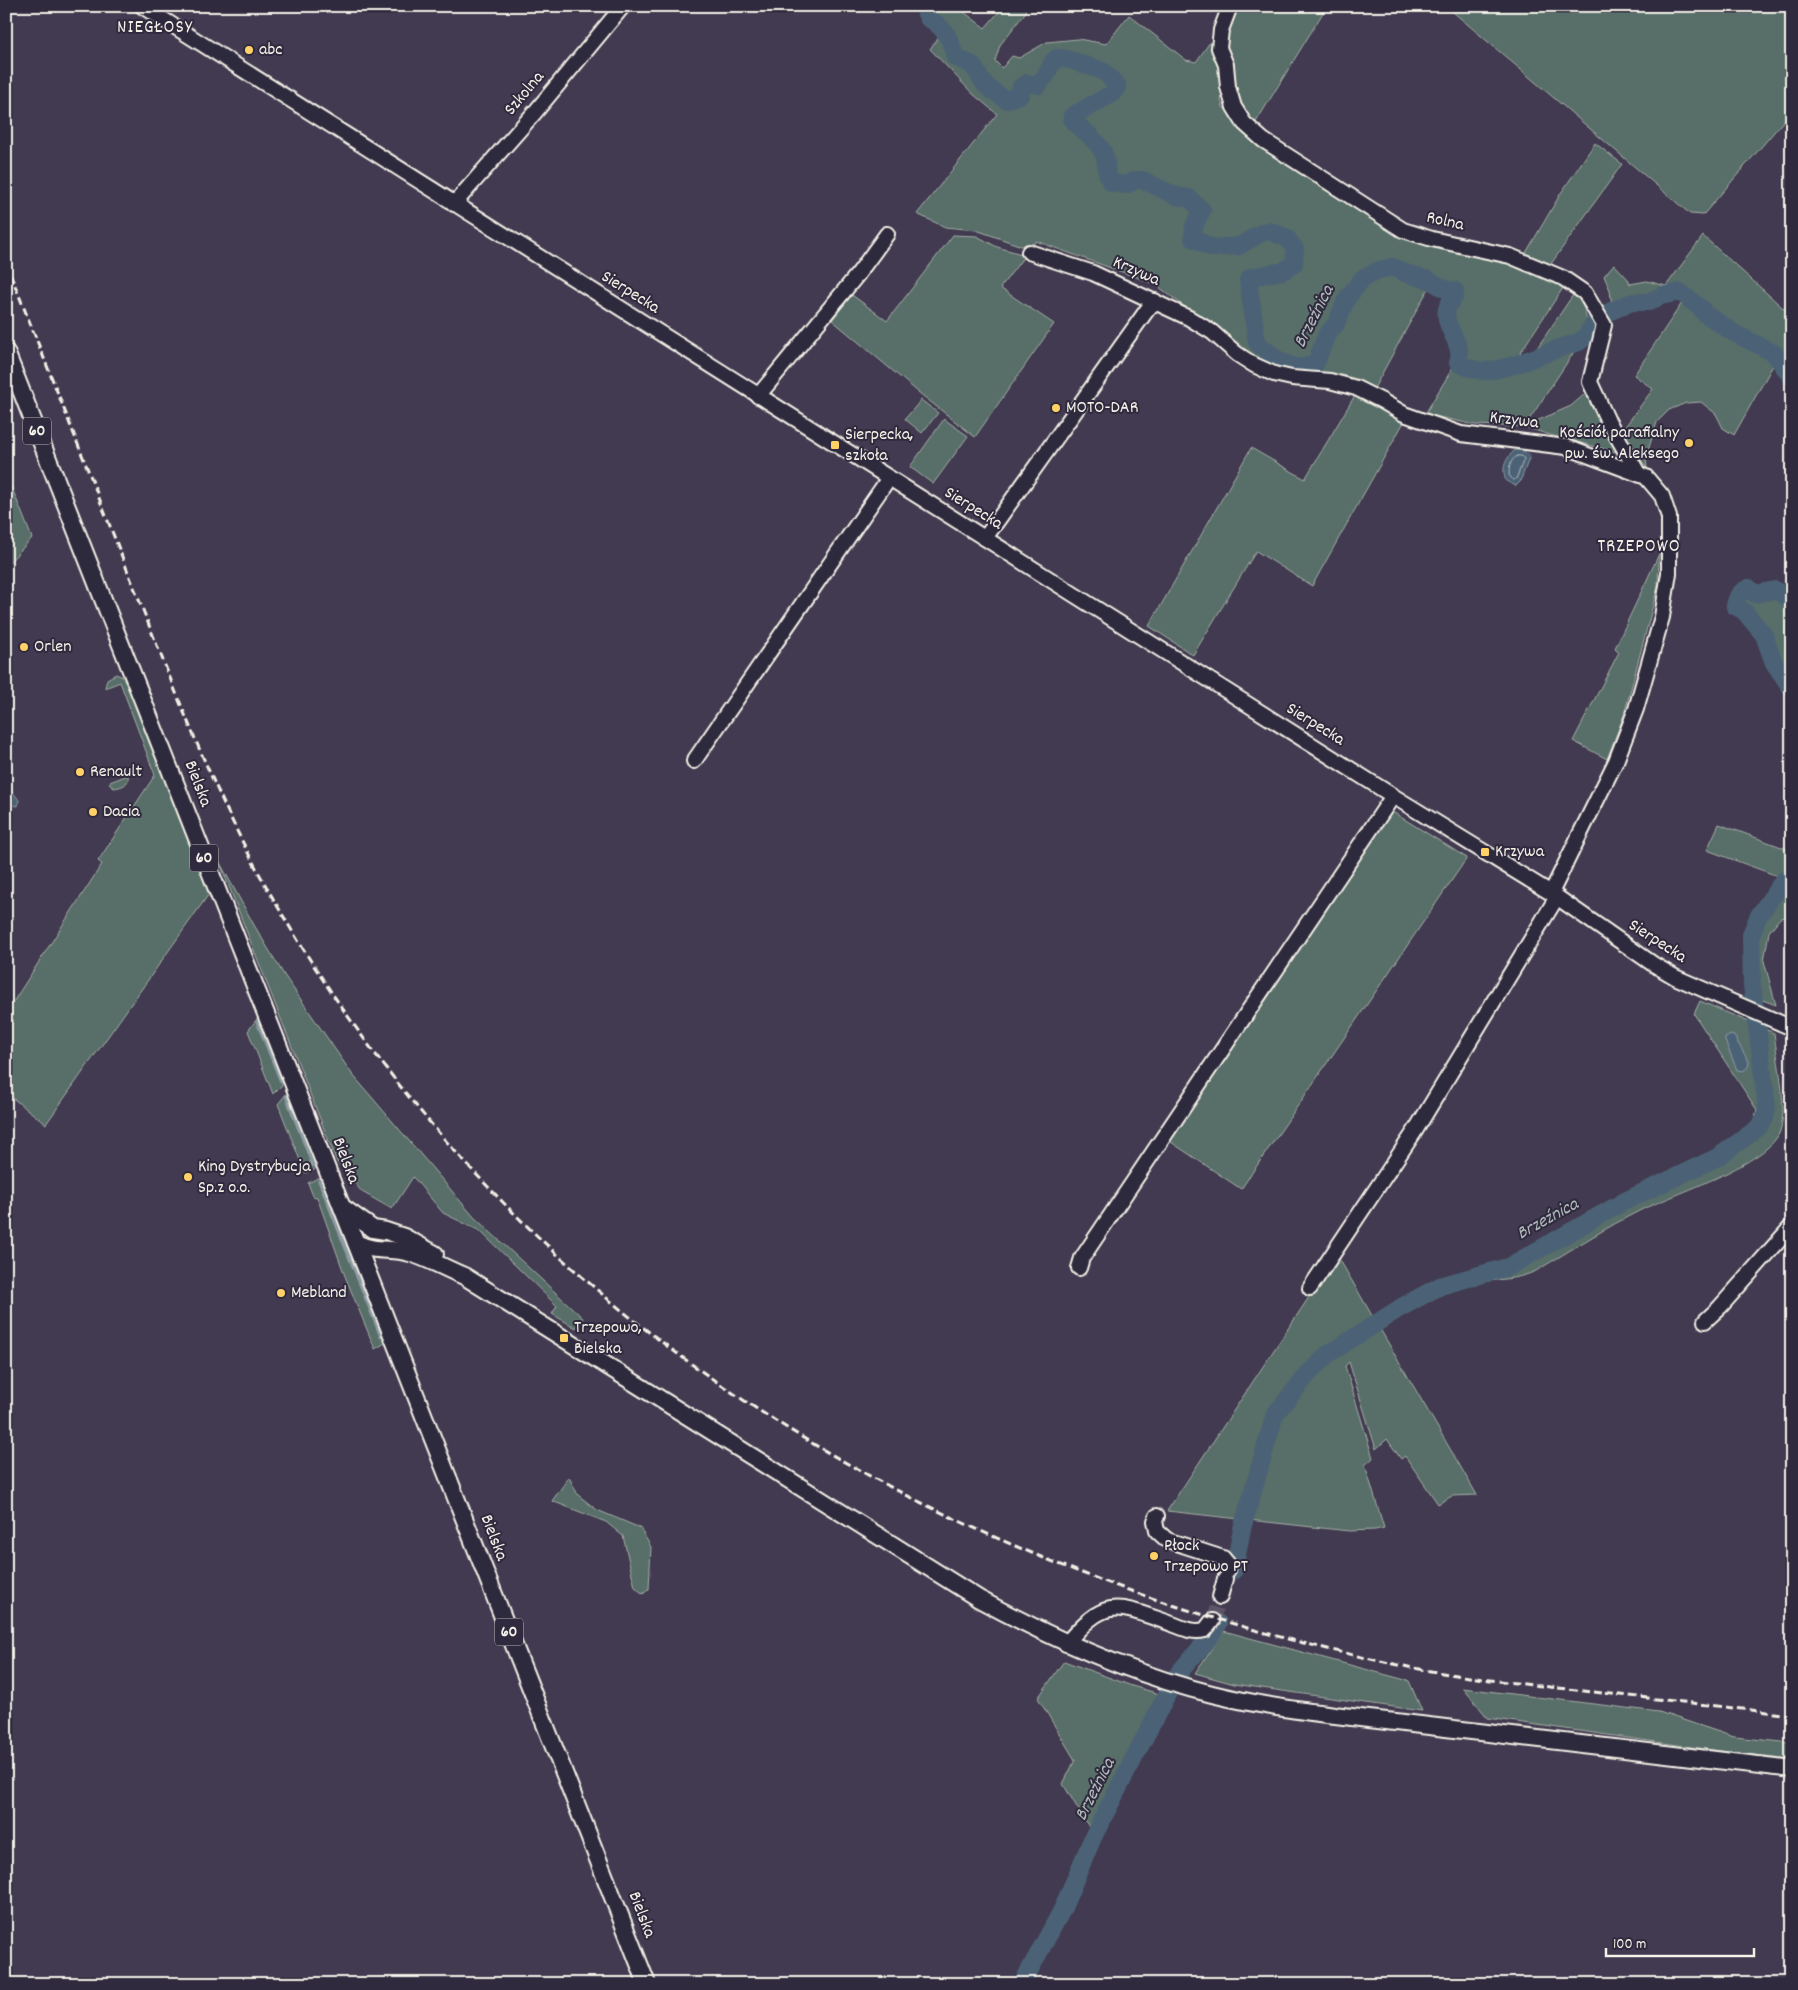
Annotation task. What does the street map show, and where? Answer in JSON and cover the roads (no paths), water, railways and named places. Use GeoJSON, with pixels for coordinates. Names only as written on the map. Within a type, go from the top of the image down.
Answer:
{"type":"FeatureCollection","features":[{"type":"Feature","properties":{"kind":"main road","name":"Bielska"},"geometry":{"type":"LineString","coordinates":[[6,352],[647,1984]]}},
{"type":"Feature","properties":{"kind":"main road"},"geometry":{"type":"LineString","coordinates":[[341,1206],[373,1229],[386,1231],[414,1242],[439,1256],[464,1276],[979,1599],[1066,1644],[1190,1688],[1287,1708],[1558,1743],[1792,1769]]}},
{"type":"Feature","properties":{"kind":"main road"},"geometry":{"type":"LineString","coordinates":[[355,1241],[373,1229]]}},
{"type":"Feature","properties":{"kind":"main road"},"geometry":{"type":"LineString","coordinates":[[355,1241],[374,1250],[395,1250],[411,1253],[464,1276]]}},
{"type":"Feature","properties":{"kind":"main road"},"geometry":{"type":"LineString","coordinates":[[370,1280],[374,1264],[388,1251]]}},
{"type":"Feature","properties":{"kind":"street","name":"Sierpecka"},"geometry":{"type":"LineString","coordinates":[[142,6],[758,396],[1554,895],[1653,964],[1675,977],[1787,1026]]}},
{"type":"Feature","properties":{"kind":"street","name":"Szkolna"},"geometry":{"type":"LineString","coordinates":[[454,204],[536,111],[623,6]]}},
{"type":"Feature","properties":{"kind":"street","name":"Rolna"},"geometry":{"type":"LineString","coordinates":[[1230,6],[1221,30],[1220,48],[1226,65],[1228,87],[1234,107],[1244,123],[1263,140],[1403,230],[1432,239],[1510,256],[1563,278],[1585,293],[1600,318],[1602,337],[1596,353],[1590,382],[1607,419],[1638,473]]}},
{"type":"Feature","properties":{"kind":"street"},"geometry":{"type":"LineString","coordinates":[[758,396],[858,274],[887,234]]}},
{"type":"Feature","properties":{"kind":"street","name":"Krzywa"},"geometry":{"type":"LineString","coordinates":[[1029,252],[1093,274],[1155,301],[1212,332],[1237,354],[1254,365],[1274,374],[1292,378],[1330,381],[1356,388],[1404,414],[1461,434],[1566,447],[1646,476],[1662,496],[1669,517],[1669,573],[1662,617],[1636,709],[1616,761],[1554,895],[1415,1131],[1310,1288]]}},
{"type":"Feature","properties":{"kind":"street"},"geometry":{"type":"LineString","coordinates":[[985,538],[1155,301]]}},
{"type":"Feature","properties":{"kind":"street"},"geometry":{"type":"LineString","coordinates":[[694,761],[889,478]]}},
{"type":"Feature","properties":{"kind":"street"},"geometry":{"type":"LineString","coordinates":[[1079,1268],[1082,1258],[1394,796]]}},
{"type":"Feature","properties":{"kind":"street"},"geometry":{"type":"LineString","coordinates":[[1705,1321],[1720,1307],[1792,1226]]}},
{"type":"Feature","properties":{"kind":"street"},"geometry":{"type":"LineString","coordinates":[[1157,1516],[1157,1531],[1167,1540],[1223,1558],[1228,1564],[1227,1575],[1220,1597]]}},
{"type":"Feature","properties":{"kind":"street"},"geometry":{"type":"LineString","coordinates":[[1066,1644],[1088,1620],[1101,1610],[1109,1608],[1138,1612],[1192,1631],[1205,1630],[1212,1621]]}},
{"type":"Feature","properties":{"kind":"water"},"geometry":{"type":"Polygon","coordinates":[[[1515,450],[1523,451],[1530,456],[1520,482],[1516,486],[1506,481],[1504,472],[1506,461],[1515,450]]]}},
{"type":"Feature","properties":{"kind":"water"},"geometry":{"type":"Polygon","coordinates":[[[12,791],[19,800],[18,806],[10,805],[6,800],[6,795],[12,791]]]}},
{"type":"Feature","properties":{"kind":"water"},"geometry":{"type":"Polygon","coordinates":[[[1731,1035],[1734,1036],[1749,1062],[1748,1067],[1743,1071],[1737,1070],[1725,1041],[1725,1038],[1731,1035]]]}},
{"type":"Feature","properties":{"kind":"waterway","name":"Brzeźnica"},"geometry":{"type":"LineString","coordinates":[[923,6],[928,18],[946,34],[955,57],[972,65],[986,86],[1006,100],[1021,94],[1021,87],[1027,83],[1038,85],[1047,74],[1053,61],[1057,58],[1067,59],[1103,71],[1117,87],[1112,94],[1072,116],[1072,120],[1101,149],[1104,154],[1108,176],[1112,183],[1126,185],[1136,180],[1143,180],[1176,196],[1189,198],[1202,210],[1194,226],[1193,238],[1212,248],[1239,246],[1263,232],[1269,231],[1287,238],[1295,249],[1294,264],[1283,271],[1251,277],[1248,280],[1257,343],[1281,362],[1297,368],[1315,365],[1327,334],[1336,324],[1347,298],[1363,278],[1392,267],[1429,280],[1447,290],[1455,291],[1455,295],[1448,305],[1447,316],[1459,349],[1458,363],[1475,370],[1485,371],[1521,363],[1579,342],[1586,336],[1597,319],[1611,311],[1632,302],[1649,302],[1661,296],[1680,292],[1702,309],[1704,313],[1732,332],[1774,353],[1792,378]]}},
{"type":"Feature","properties":{"kind":"waterway","name":"Brzeźnica"},"geometry":{"type":"LineString","coordinates":[[1792,596],[1785,596],[1775,590],[1755,594],[1749,588],[1739,594],[1735,606],[1744,611],[1764,635],[1774,663],[1792,689]]}},
{"type":"Feature","properties":{"kind":"waterway","name":"Brzeźnica"},"geometry":{"type":"LineString","coordinates":[[1234,1570],[1242,1529],[1275,1414],[1310,1372],[1327,1355],[1400,1308],[1440,1286],[1508,1267],[1625,1201],[1718,1157],[1758,1128],[1765,1118],[1767,1107],[1752,985],[1751,935],[1758,917],[1783,881],[1786,879],[1792,886]]}},
{"type":"Feature","properties":{"kind":"waterway"},"geometry":{"type":"LineString","coordinates":[[257,1022],[281,1082]]}},
{"type":"Feature","properties":{"kind":"waterway"},"geometry":{"type":"LineString","coordinates":[[286,1096],[313,1166]]}},
{"type":"Feature","properties":{"kind":"waterway"},"geometry":{"type":"LineString","coordinates":[[319,1181],[381,1337]]}},
{"type":"Feature","properties":{"kind":"waterway","name":"Brzeźnica"},"geometry":{"type":"LineString","coordinates":[[1022,1984],[1062,1910],[1094,1835],[1176,1677],[1218,1623]]}},
{"type":"Feature","properties":{"kind":"tunnel"},"geometry":{"type":"LineString","coordinates":[[1212,1621],[1220,1597]]}},
{"type":"Feature","properties":{"kind":"railway"},"geometry":{"type":"LineString","coordinates":[[6,263],[183,710],[230,817],[266,886],[364,1039],[478,1176],[604,1296],[743,1400],[892,1488],[1051,1561],[1219,1620],[1394,1664],[1493,1680],[1792,1715]]}},
{"type":"Feature","properties":{"kind":"place","name":"abc"},"geometry":{"type":"Point","coordinates":[249,50]}},
{"type":"Feature","properties":{"kind":"place","name":"MOTO-DAR"},"geometry":{"type":"Point","coordinates":[1056,408]}},
{"type":"Feature","properties":{"kind":"place","name":"Kościół parafialny pw. św. Aleksego"},"geometry":{"type":"Point","coordinates":[1689,443]}},
{"type":"Feature","properties":{"kind":"place","name":"Sierpecka, szkoła"},"geometry":{"type":"Point","coordinates":[835,445]}},
{"type":"Feature","properties":{"kind":"place","name":"Orlen"},"geometry":{"type":"Point","coordinates":[24,647]}},
{"type":"Feature","properties":{"kind":"place","name":"Renault"},"geometry":{"type":"Point","coordinates":[80,772]}},
{"type":"Feature","properties":{"kind":"place","name":"Dacia"},"geometry":{"type":"Point","coordinates":[93,812]}},
{"type":"Feature","properties":{"kind":"place","name":"Krzywa"},"geometry":{"type":"Point","coordinates":[1485,852]}},
{"type":"Feature","properties":{"kind":"place","name":"King Dystrybucja Sp.z o.o."},"geometry":{"type":"Point","coordinates":[188,1177]}},
{"type":"Feature","properties":{"kind":"place","name":"Mebland"},"geometry":{"type":"Point","coordinates":[281,1293]}},
{"type":"Feature","properties":{"kind":"place","name":"Trzepowo, Bielska"},"geometry":{"type":"Point","coordinates":[564,1338]}},
{"type":"Feature","properties":{"kind":"place","name":"Płock Trzepowo PT"},"geometry":{"type":"Point","coordinates":[1154,1556]}},
{"type":"Feature","properties":{"kind":"district","name":"NIEGŁOSY"},"geometry":{"type":"Point","coordinates":[155,28]}},
{"type":"Feature","properties":{"kind":"district","name":"TRZEPOWO"},"geometry":{"type":"Point","coordinates":[1639,547]}}]}
